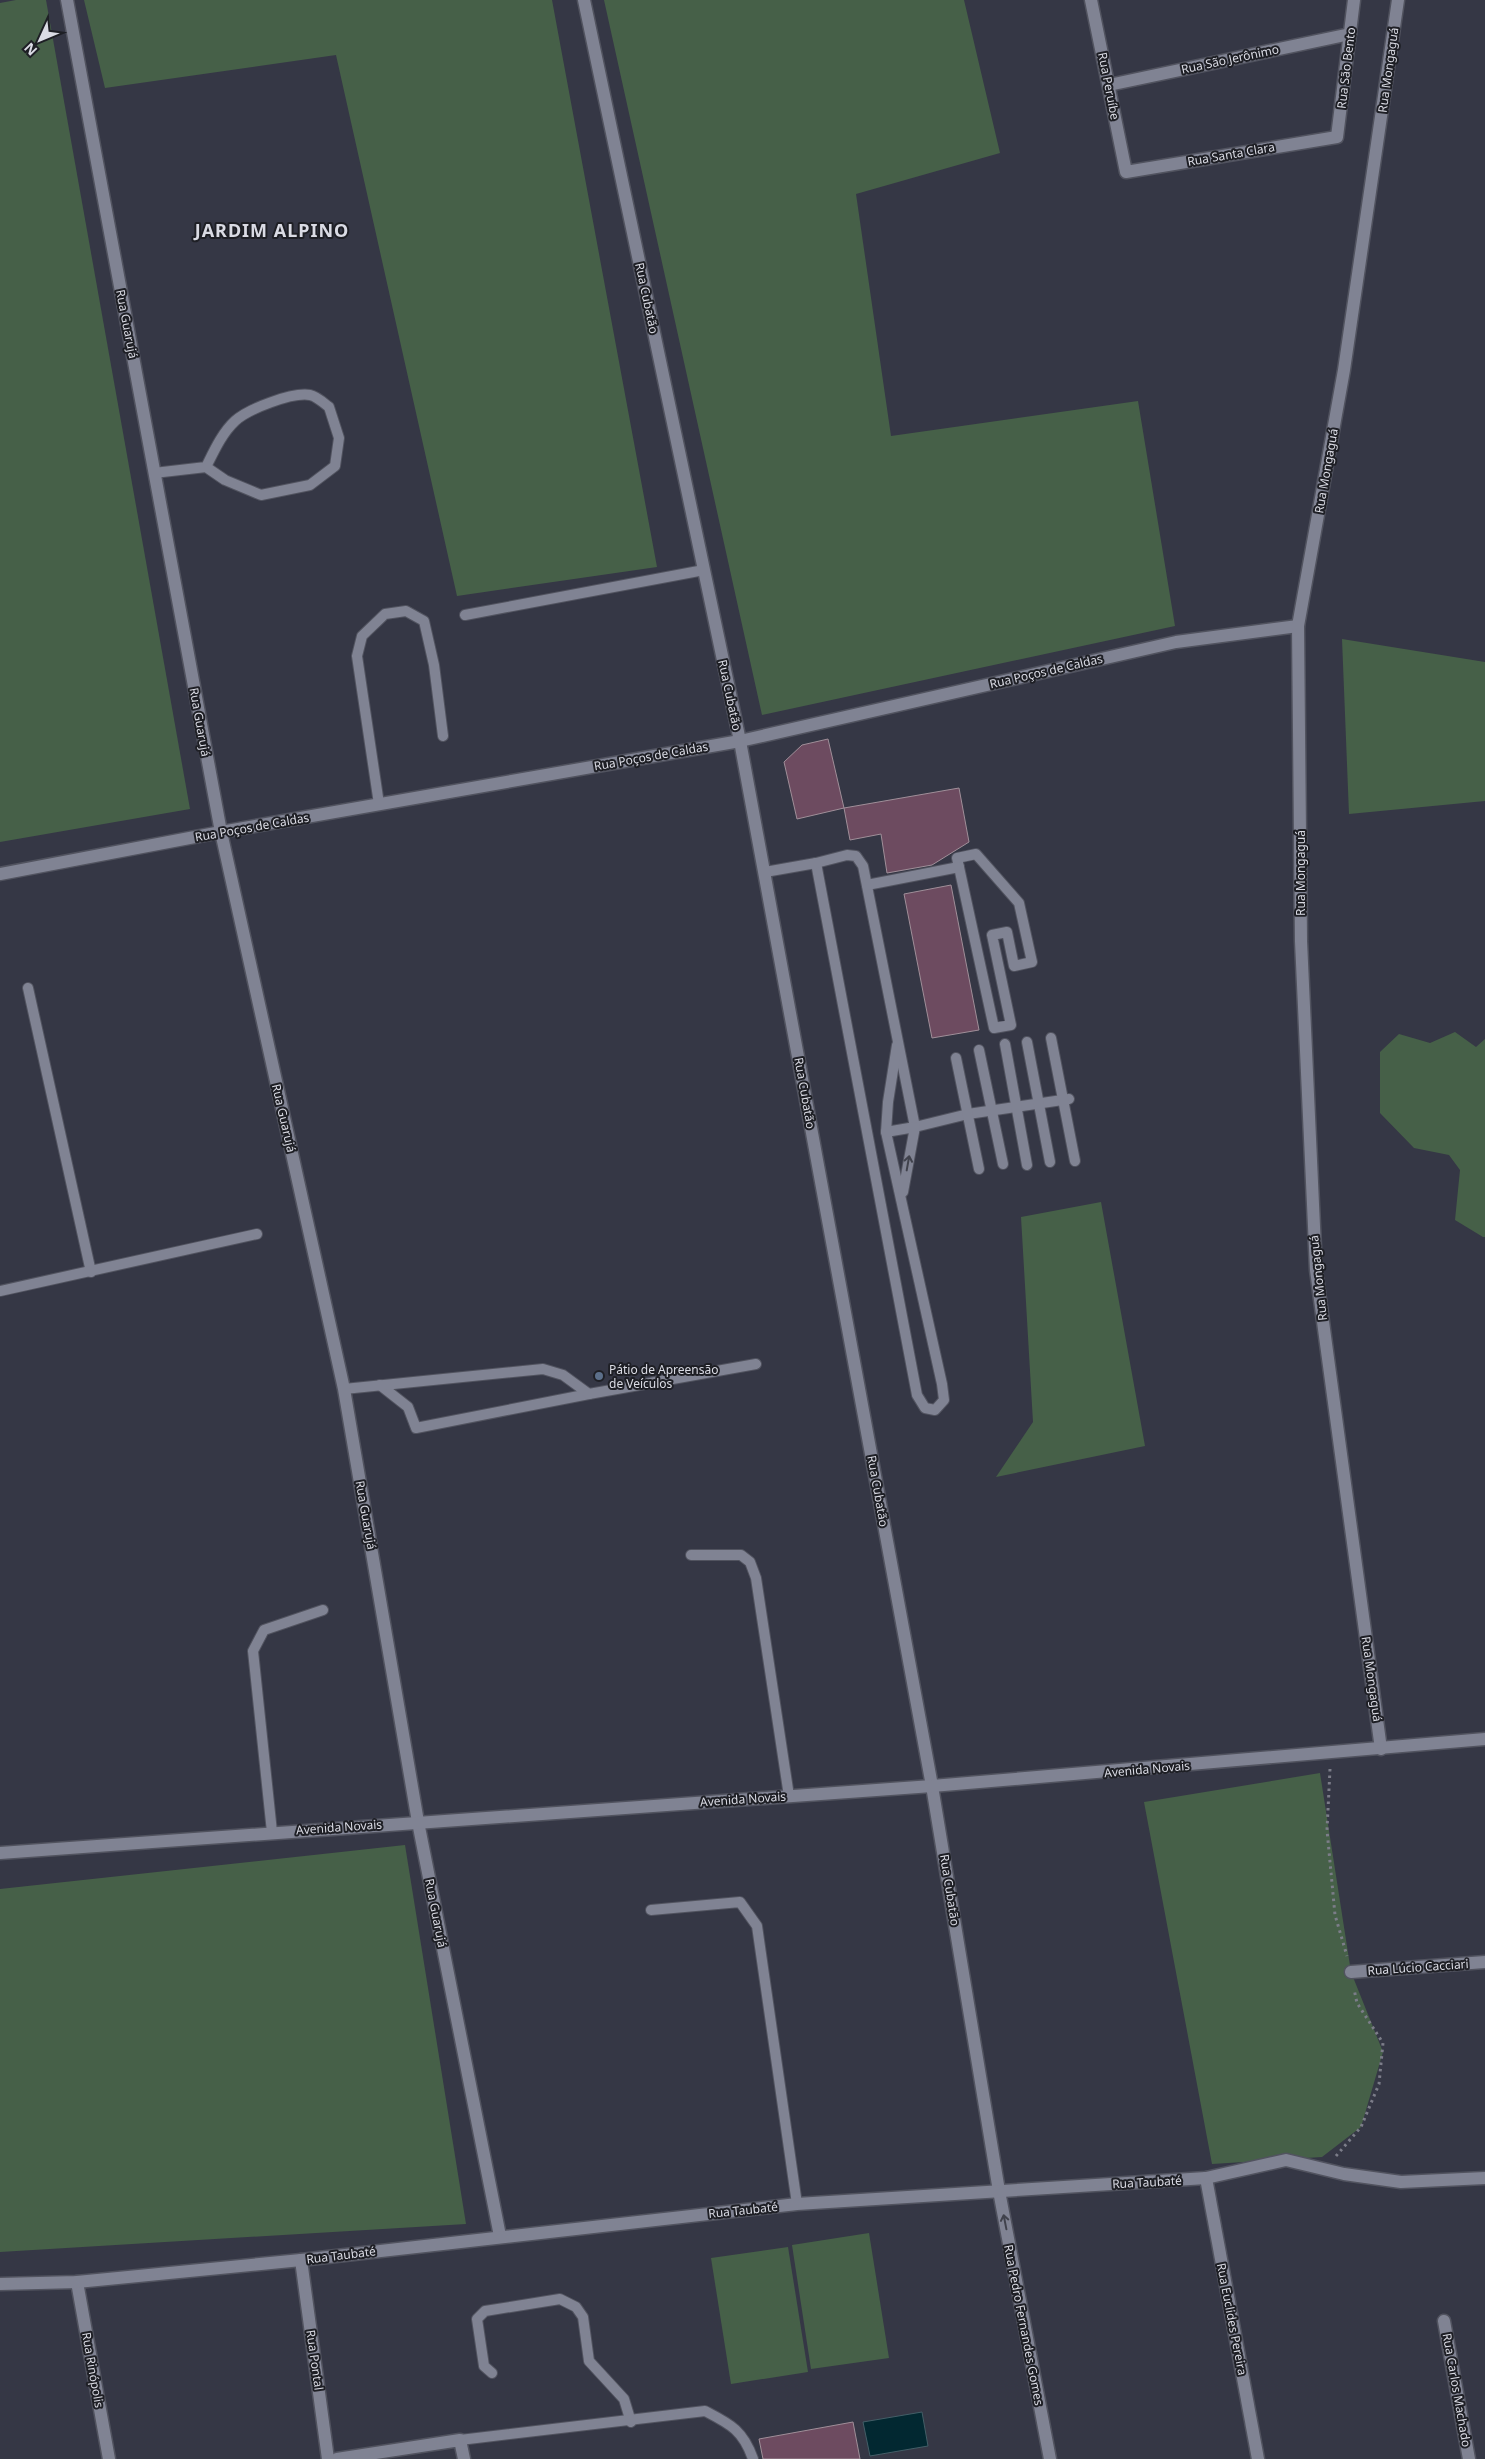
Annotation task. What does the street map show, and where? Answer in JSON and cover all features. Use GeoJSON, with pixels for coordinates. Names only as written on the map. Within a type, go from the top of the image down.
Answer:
{"type":"FeatureCollection","features":[{"type":"Feature","properties":{"kind":"street","name":"Rua Guarujá"},"geometry":{"type":"LineString","coordinates":[[67,0],[221,832],[344,1389],[418,1822],[500,2236]]}},
{"type":"Feature","properties":{"kind":"street","name":"Rua Cubatão"},"geometry":{"type":"LineString","coordinates":[[584,0],[740,741],[765,872],[932,1786],[999,2191]]}},
{"type":"Feature","properties":{"kind":"street","name":"Rua Peruíbe"},"geometry":{"type":"LineString","coordinates":[[1091,0],[1126,172]]}},
{"type":"Feature","properties":{"kind":"street","name":"Rua São Bento"},"geometry":{"type":"LineString","coordinates":[[1337,136],[1354,0]]}},
{"type":"Feature","properties":{"kind":"street","name":"Rua Mongaguá"},"geometry":{"type":"LineString","coordinates":[[1381,1749],[1316,1270],[1300,942],[1298,626],[1344,370],[1398,0]]}},
{"type":"Feature","properties":{"kind":"street","name":"Rua São Jerônimo"},"geometry":{"type":"LineString","coordinates":[[1109,85],[1350,34]]}},
{"type":"Feature","properties":{"kind":"street","name":"Rua Santa Clara"},"geometry":{"type":"LineString","coordinates":[[1126,172],[1337,136]]}},
{"type":"Feature","properties":{"kind":"street","name":"Rua Poços de Caldas"},"geometry":{"type":"LineString","coordinates":[[0,874],[221,832],[740,741],[1176,642],[1298,626]]}},
{"type":"Feature","properties":{"kind":"street","name":"Avenida Novais"},"geometry":{"type":"LineString","coordinates":[[0,1853],[932,1786],[1331,1754],[1485,1739]]}},
{"type":"Feature","properties":{"kind":"street","name":"Rua Lúcio Cacciari"},"geometry":{"type":"LineString","coordinates":[[1351,1972],[1485,1962]]}},
{"type":"Feature","properties":{"kind":"street","name":"Rua Taubaté"},"geometry":{"type":"LineString","coordinates":[[0,2284],[77,2282],[301,2260],[500,2236],[797,2204],[1206,2178],[1286,2160],[1324,2169],[1401,2182],[1485,2178]]}},
{"type":"Feature","properties":{"kind":"street","name":"Rua Euclides Pereira"},"geometry":{"type":"LineString","coordinates":[[1206,2178],[1258,2459]]}},
{"type":"Feature","properties":{"kind":"street","name":"Rua Pedro Fernandes Gomes"},"geometry":{"type":"LineString","coordinates":[[999,2191],[1050,2459]]}},
{"type":"Feature","properties":{"kind":"street","name":"Rua Pontal"},"geometry":{"type":"LineString","coordinates":[[301,2260],[328,2459]]}},
{"type":"Feature","properties":{"kind":"street","name":"Rua Rinópolis"},"geometry":{"type":"LineString","coordinates":[[77,2282],[110,2459]]}},
{"type":"Feature","properties":{"kind":"street","name":"Rua Carlos Machado"},"geometry":{"type":"LineString","coordinates":[[1444,2321],[1469,2459]]}},
{"type":"Feature","properties":{"kind":"street"},"geometry":{"type":"LineString","coordinates":[[337,2459],[460,2440],[464,2459]]}},
{"type":"Feature","properties":{"kind":"lane"},"geometry":{"type":"LineString","coordinates":[[154,472],[206,467],[226,480],[261,495],[310,485],[335,466],[339,438],[329,407],[311,395],[292,394],[252,412],[235,421],[218,443],[206,467]]}},
{"type":"Feature","properties":{"kind":"lane"},"geometry":{"type":"LineString","coordinates":[[465,615],[704,570]]}},
{"type":"Feature","properties":{"kind":"lane"},"geometry":{"type":"LineString","coordinates":[[380,804],[357,656],[362,636],[385,614],[406,611],[424,621],[434,665],[443,736]]}},
{"type":"Feature","properties":{"kind":"lane"},"geometry":{"type":"LineString","coordinates":[[976,854],[1019,903],[1032,962],[1014,966],[1007,932],[992,935],[1011,1025],[994,1028],[959,867],[957,858],[976,854]]}},
{"type":"Feature","properties":{"kind":"lane"},"geometry":{"type":"LineString","coordinates":[[765,872],[816,863],[846,855],[856,856],[863,866],[915,1127],[902,1198]]}},
{"type":"Feature","properties":{"kind":"lane"},"geometry":{"type":"LineString","coordinates":[[816,863],[917,1395],[925,1408],[936,1410],[944,1400],[942,1384],[886,1132],[888,1102],[898,1038]]}},
{"type":"Feature","properties":{"kind":"lane"},"geometry":{"type":"LineString","coordinates":[[867,885],[959,867]]}},
{"type":"Feature","properties":{"kind":"lane"},"geometry":{"type":"LineString","coordinates":[[28,988],[91,1272]]}},
{"type":"Feature","properties":{"kind":"lane"},"geometry":{"type":"LineString","coordinates":[[1052,1038],[1065,1099],[1075,1161]]}},
{"type":"Feature","properties":{"kind":"lane"},"geometry":{"type":"LineString","coordinates":[[1027,1042],[1050,1162]]}},
{"type":"Feature","properties":{"kind":"lane"},"geometry":{"type":"LineString","coordinates":[[1005,1044],[1027,1165]]}},
{"type":"Feature","properties":{"kind":"lane"},"geometry":{"type":"LineString","coordinates":[[979,1050],[1003,1164]]}},
{"type":"Feature","properties":{"kind":"lane"},"geometry":{"type":"LineString","coordinates":[[956,1058],[979,1169]]}},
{"type":"Feature","properties":{"kind":"lane"},"geometry":{"type":"LineString","coordinates":[[886,1132],[968,1114],[1065,1099]]}},
{"type":"Feature","properties":{"kind":"lane"},"geometry":{"type":"LineString","coordinates":[[0,1291],[258,1234]]}},
{"type":"Feature","properties":{"kind":"lane"},"geometry":{"type":"LineString","coordinates":[[380,1385],[408,1407],[416,1428],[756,1364]]}},
{"type":"Feature","properties":{"kind":"lane"},"geometry":{"type":"LineString","coordinates":[[344,1389],[543,1369],[563,1375],[589,1394]]}},
{"type":"Feature","properties":{"kind":"lane"},"geometry":{"type":"LineString","coordinates":[[691,1555],[741,1555],[750,1562],[756,1578],[788,1796]]}},
{"type":"Feature","properties":{"kind":"lane"},"geometry":{"type":"LineString","coordinates":[[272,1832],[253,1651],[264,1630],[323,1610]]}},
{"type":"Feature","properties":{"kind":"lane"},"geometry":{"type":"LineString","coordinates":[[651,1910],[740,1902],[758,1926],[797,2204]]}},
{"type":"Feature","properties":{"kind":"lane"},"geometry":{"type":"LineString","coordinates":[[492,2373],[484,2366],[477,2320],[485,2311],[560,2299],[576,2307],[583,2317],[590,2361],[624,2400],[631,2422]]}},
{"type":"Feature","properties":{"kind":"lane"},"geometry":{"type":"LineString","coordinates":[[460,2440],[631,2422],[705,2411],[731,2424],[745,2439],[752,2459]]}},
{"type":"Feature","properties":{"kind":"path"},"geometry":{"type":"LineString","coordinates":[[1324,2169],[1361,2128],[1380,2084],[1384,2043],[1357,2003],[1351,1972],[1335,1915],[1328,1839],[1331,1754]]}},
{"type":"Feature","properties":{"kind":"green space"},"geometry":{"type":"Polygon","coordinates":[[[16,0],[46,0],[190,809],[0,842],[0,3],[16,0]]]}},
{"type":"Feature","properties":{"kind":"green space"},"geometry":{"type":"Polygon","coordinates":[[[84,0],[552,0],[657,567],[457,596],[336,55],[105,88],[84,0]]]}},
{"type":"Feature","properties":{"kind":"green space"},"geometry":{"type":"Polygon","coordinates":[[[604,0],[964,0],[1000,153],[856,194],[891,436],[1138,401],[1175,626],[762,715],[604,0]]]}},
{"type":"Feature","properties":{"kind":"green space"},"geometry":{"type":"Polygon","coordinates":[[[1342,639],[1485,662],[1485,801],[1349,814],[1342,639]]]}},
{"type":"Feature","properties":{"kind":"green space"},"geometry":{"type":"Polygon","coordinates":[[[1455,1032],[1476,1047],[1485,1039],[1485,1237],[1455,1220],[1460,1170],[1449,1155],[1414,1148],[1380,1113],[1380,1052],[1399,1034],[1430,1043],[1455,1032]]]}},
{"type":"Feature","properties":{"kind":"green space"},"geometry":{"type":"Polygon","coordinates":[[[1101,1202],[1145,1446],[996,1477],[1033,1422],[1021,1217],[1101,1202]]]}},
{"type":"Feature","properties":{"kind":"green space"},"geometry":{"type":"Polygon","coordinates":[[[1320,1773],[1351,1972],[1383,2052],[1361,2127],[1322,2157],[1212,2164],[1144,1802],[1320,1773]]]}},
{"type":"Feature","properties":{"kind":"green space"},"geometry":{"type":"Polygon","coordinates":[[[405,1845],[466,2224],[0,2252],[0,1889],[405,1845]]]}},
{"type":"Feature","properties":{"kind":"green space"},"geometry":{"type":"Polygon","coordinates":[[[869,2233],[889,2358],[811,2369],[792,2245],[869,2233]]]}},
{"type":"Feature","properties":{"kind":"green space"},"geometry":{"type":"Polygon","coordinates":[[[788,2247],[808,2372],[731,2384],[711,2258],[788,2247]]]}},
{"type":"Feature","properties":{"kind":"water"},"geometry":{"type":"Polygon","coordinates":[[[922,2412],[928,2446],[870,2456],[863,2422],[922,2412]]]}},
{"type":"Feature","properties":{"kind":"building"},"geometry":{"type":"Polygon","coordinates":[[[828,739],[844,808],[797,819],[784,762],[802,745],[828,739]]]}},
{"type":"Feature","properties":{"kind":"building"},"geometry":{"type":"Polygon","coordinates":[[[959,788],[969,842],[932,865],[887,873],[881,834],[850,840],[844,808],[959,788]]]}},
{"type":"Feature","properties":{"kind":"building"},"geometry":{"type":"Polygon","coordinates":[[[951,885],[979,1030],[932,1038],[904,894],[951,885]]]}},
{"type":"Feature","properties":{"kind":"building"},"geometry":{"type":"Polygon","coordinates":[[[853,2422],[860,2459],[763,2459],[759,2439],[853,2422]]]}},
{"type":"Feature","properties":{"kind":"place","name":"Pátio de Apreensão de Veículos"},"geometry":{"type":"Point","coordinates":[599,1376]}},
{"type":"Feature","properties":{"kind":"district","name":"JARDIM ALPINO"},"geometry":{"type":"Point","coordinates":[272,230]}}]}
